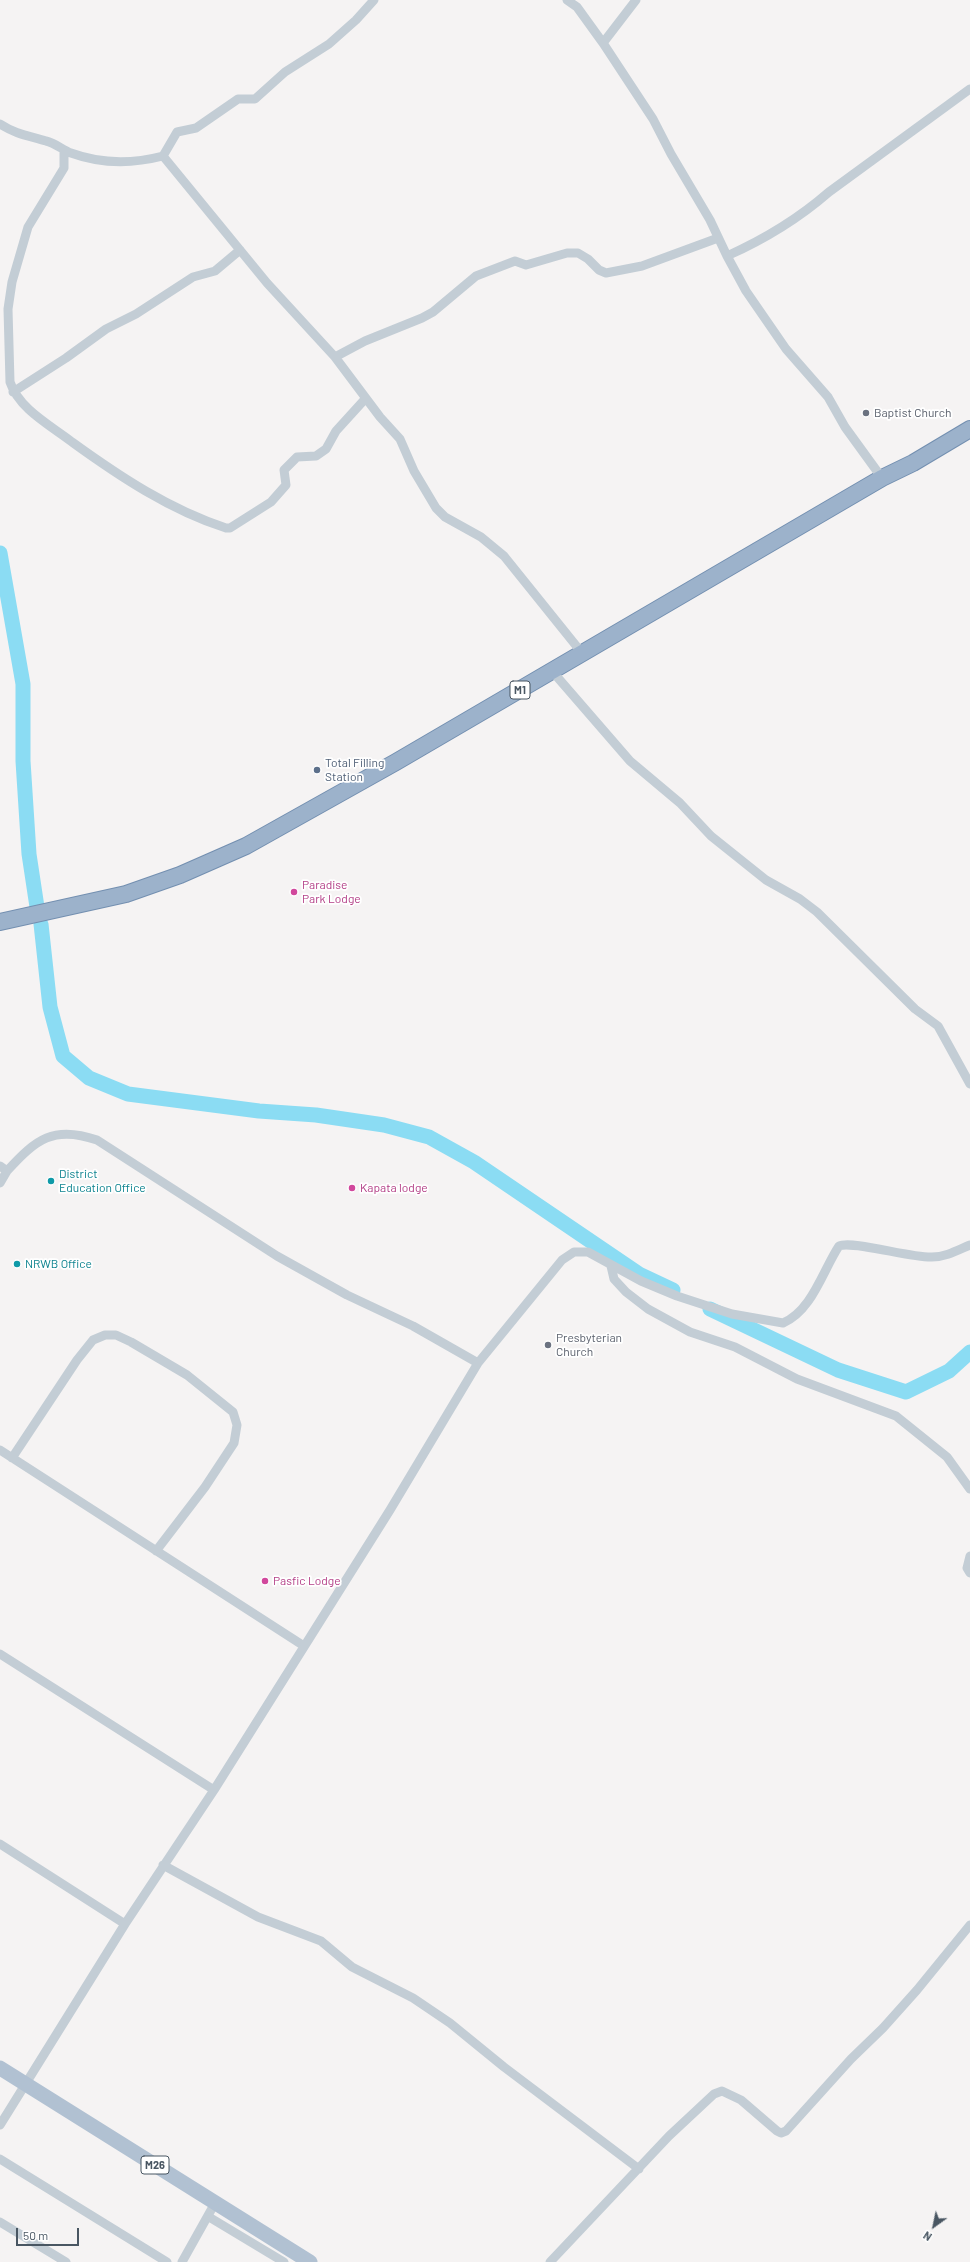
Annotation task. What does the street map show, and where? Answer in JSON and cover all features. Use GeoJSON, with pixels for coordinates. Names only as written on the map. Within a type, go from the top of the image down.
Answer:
{"type":"FeatureCollection","features":[{"type":"Feature","properties":{"kind":"highway","name":"M1"},"geometry":{"type":"LineString","coordinates":[[0,922],[126,894],[160,882],[246,846],[552,671],[882,478],[912,464],[970,429]]}},
{"type":"Feature","properties":{"kind":"main road","name":"M26"},"geometry":{"type":"LineString","coordinates":[[0,2068],[27,2083],[310,2262]]}},
{"type":"Feature","properties":{"kind":"street"},"geometry":{"type":"LineString","coordinates":[[0,124],[15,132],[48,141],[64,150],[80,156],[111,162],[137,162],[163,156],[176,132],[196,128],[238,99],[255,100],[285,72],[329,44],[356,20],[374,0]]}},
{"type":"Feature","properties":{"kind":"street"},"geometry":{"type":"LineString","coordinates":[[567,0],[576,7],[603,43],[653,119],[710,220],[746,291],[786,350],[828,397],[845,427],[882,478]]}},
{"type":"Feature","properties":{"kind":"street"},"geometry":{"type":"LineString","coordinates":[[603,43],[636,0]]}},
{"type":"Feature","properties":{"kind":"street"},"geometry":{"type":"LineString","coordinates":[[727,256],[760,241],[808,210],[829,192],[970,89]]}},
{"type":"Feature","properties":{"kind":"street"},"geometry":{"type":"LineString","coordinates":[[64,150],[64,168],[28,227],[22,243],[11,289],[8,309],[10,382],[13,392],[53,430],[120,476],[164,501],[226,528],[230,528],[271,502],[286,485],[284,470],[292,461],[297,457],[316,456],[326,449],[336,431],[366,398]]}},
{"type":"Feature","properties":{"kind":"street"},"geometry":{"type":"LineString","coordinates":[[163,156],[266,283],[335,357],[400,439],[414,471],[436,508],[444,517],[481,537],[504,556],[582,653]]}},
{"type":"Feature","properties":{"kind":"street"},"geometry":{"type":"LineString","coordinates":[[335,357],[365,341],[422,318],[433,312],[476,276],[514,261],[526,265],[567,253],[578,253],[588,259],[599,270],[606,272],[642,266],[718,238]]}},
{"type":"Feature","properties":{"kind":"street"},"geometry":{"type":"LineString","coordinates":[[13,392],[66,358],[106,329],[136,314],[193,277],[214,271],[240,250]]}},
{"type":"Feature","properties":{"kind":"street"},"geometry":{"type":"LineString","coordinates":[[0,327],[8,332]]}},
{"type":"Feature","properties":{"kind":"street"},"geometry":{"type":"LineString","coordinates":[[552,671],[630,761],[680,804],[706,831],[766,880],[800,899],[817,912],[915,1009],[932,1019],[944,1034],[970,1084]]}},
{"type":"Feature","properties":{"kind":"street"},"geometry":{"type":"LineString","coordinates":[[0,1183],[4,1169],[48,1136],[61,1133],[78,1133],[97,1140],[277,1256],[347,1295],[413,1326],[478,1364]]}},
{"type":"Feature","properties":{"kind":"street"},"geometry":{"type":"LineString","coordinates":[[0,2125],[125,1924],[214,1790],[390,1510],[478,1364],[562,1260],[570,1254],[579,1251],[588,1252],[611,1266],[677,1296],[732,1314],[783,1322],[789,1320],[804,1305],[839,1246],[845,1243],[887,1252],[932,1257],[944,1256],[970,1245]]}},
{"type":"Feature","properties":{"kind":"street"},"geometry":{"type":"LineString","coordinates":[[611,1266],[614,1279],[626,1292],[648,1309],[684,1329],[748,1353],[797,1379],[884,1410],[896,1416],[947,1457],[970,1489]]}},
{"type":"Feature","properties":{"kind":"street"},"geometry":{"type":"LineString","coordinates":[[12,1458],[77,1360],[93,1340],[105,1335],[116,1335],[131,1342],[187,1375],[233,1412],[237,1425],[234,1443],[205,1487],[156,1551]]}},
{"type":"Feature","properties":{"kind":"street"},"geometry":{"type":"LineString","coordinates":[[0,1450],[304,1646]]}},
{"type":"Feature","properties":{"kind":"street"},"geometry":{"type":"LineString","coordinates":[[970,1556],[967,1568],[970,1572]]}},
{"type":"Feature","properties":{"kind":"street"},"geometry":{"type":"LineString","coordinates":[[0,1654],[214,1790]]}},
{"type":"Feature","properties":{"kind":"street"},"geometry":{"type":"LineString","coordinates":[[0,1844],[125,1924]]}},
{"type":"Feature","properties":{"kind":"street"},"geometry":{"type":"LineString","coordinates":[[164,1865],[258,1917],[321,1941],[352,1967],[413,1998],[450,2023],[498,2062],[639,2168]]}},
{"type":"Feature","properties":{"kind":"street"},"geometry":{"type":"LineString","coordinates":[[550,2262],[669,2136],[714,2094],[722,2091],[741,2100],[776,2131],[781,2133],[786,2131],[851,2059],[907,2001],[970,1925]]}},
{"type":"Feature","properties":{"kind":"street"},"geometry":{"type":"LineString","coordinates":[[0,2159],[167,2262]]}},
{"type":"Feature","properties":{"kind":"street"},"geometry":{"type":"LineString","coordinates":[[182,2262],[209,2217],[215,2203]]}},
{"type":"Feature","properties":{"kind":"street"},"geometry":{"type":"LineString","coordinates":[[209,2217],[284,2262]]}},
{"type":"Feature","properties":{"kind":"street"},"geometry":{"type":"LineString","coordinates":[[0,2222],[66,2262]]}},
{"type":"Feature","properties":{"kind":"waterway"},"geometry":{"type":"LineString","coordinates":[[0,553],[23,684],[23,761],[29,854],[37,907]]}},
{"type":"Feature","properties":{"kind":"waterway"},"geometry":{"type":"LineString","coordinates":[[41,924],[50,1007],[63,1056],[89,1078],[128,1094],[259,1111],[316,1115],[384,1125],[429,1137],[474,1162],[639,1274],[673,1290]]}},
{"type":"Feature","properties":{"kind":"waterway"},"geometry":{"type":"LineString","coordinates":[[710,1309],[838,1370],[906,1392],[949,1371],[970,1352]]}},
{"type":"Feature","properties":{"kind":"place","name":"Baptist Church"},"geometry":{"type":"Point","coordinates":[866,413]}},
{"type":"Feature","properties":{"kind":"place","name":"Total Filling Station"},"geometry":{"type":"Point","coordinates":[317,770]}},
{"type":"Feature","properties":{"kind":"place","name":"Paradise Park Lodge"},"geometry":{"type":"Point","coordinates":[294,892]}},
{"type":"Feature","properties":{"kind":"place","name":"District Education Office"},"geometry":{"type":"Point","coordinates":[51,1181]}},
{"type":"Feature","properties":{"kind":"place","name":"Kapata lodge"},"geometry":{"type":"Point","coordinates":[352,1188]}},
{"type":"Feature","properties":{"kind":"place","name":"NRWB Office"},"geometry":{"type":"Point","coordinates":[17,1264]}},
{"type":"Feature","properties":{"kind":"place","name":"Presbyterian Church"},"geometry":{"type":"Point","coordinates":[548,1345]}},
{"type":"Feature","properties":{"kind":"place","name":"Pasfic Lodge"},"geometry":{"type":"Point","coordinates":[265,1581]}}]}
